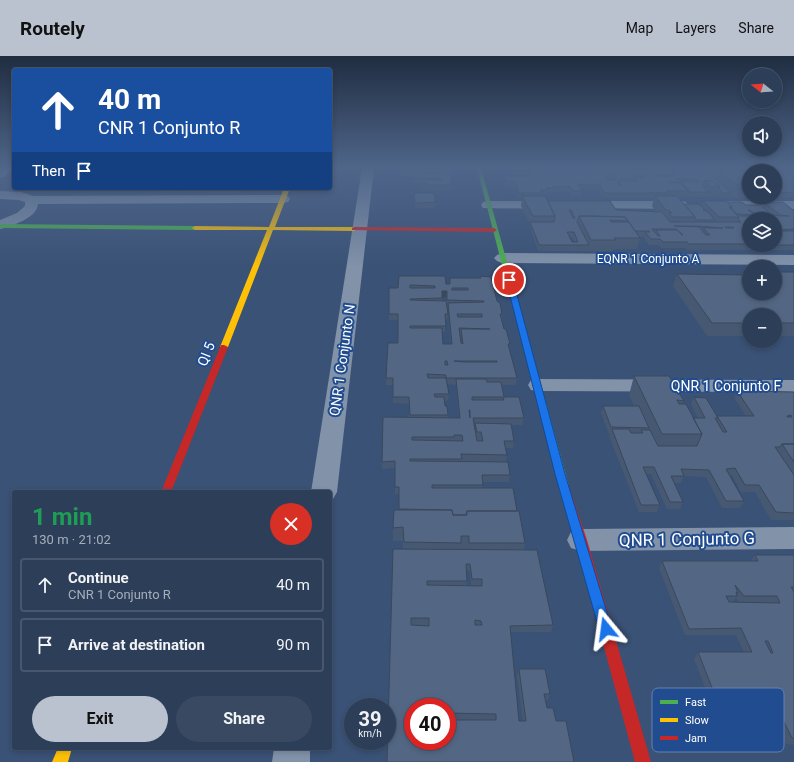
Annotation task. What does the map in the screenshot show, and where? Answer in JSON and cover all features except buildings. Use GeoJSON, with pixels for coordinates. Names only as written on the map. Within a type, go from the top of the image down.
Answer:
{"type":"FeatureCollection","features":[{"type":"Feature","properties":{"kind":"street"},"geometry":{"type":"LineString","coordinates":[[0,225],[15,220],[27,213],[32,206],[31,201]]}},
{"type":"Feature","properties":{"kind":"street","name":"QI 5"},"geometry":{"type":"LineString","coordinates":[[167,490],[282,201]]}},
{"type":"Feature","properties":{"kind":"street","name":"QNR 1 Conjunto N"},"geometry":{"type":"LineString","coordinates":[[324,490],[363,201]]}},
{"type":"Feature","properties":{"kind":"street"},"geometry":{"type":"LineString","coordinates":[[487,201],[538,385],[560,474],[581,540],[643,762]]}},
{"type":"Feature","properties":{"kind":"street"},"geometry":{"type":"LineString","coordinates":[[488,205],[794,205]]}},
{"type":"Feature","properties":{"kind":"street"},"geometry":{"type":"LineString","coordinates":[[0,225],[494,230]]}},
{"type":"Feature","properties":{"kind":"street","name":"EQNR 1 Conjunto A"},"geometry":{"type":"LineString","coordinates":[[502,258],[794,260]]}},
{"type":"Feature","properties":{"kind":"street","name":"QNR 1 Conjunto F"},"geometry":{"type":"LineString","coordinates":[[538,385],[794,386]]}},
{"type":"Feature","properties":{"kind":"street","name":"QNR 1 Conjunto G"},"geometry":{"type":"LineString","coordinates":[[581,540],[794,538]]}},
{"type":"Feature","properties":{"kind":"street"},"geometry":{"type":"LineString","coordinates":[[60,762],[64,750]]}},
{"type":"Feature","properties":{"kind":"street"},"geometry":{"type":"LineString","coordinates":[[291,762],[292,750]]}},
{"type":"Feature","properties":{"kind":"traffic: fast"},"geometry":{"type":"LineString","coordinates":[[488,201],[564,486]]}},
{"type":"Feature","properties":{"kind":"traffic: fast"},"geometry":{"type":"LineString","coordinates":[[0,226],[195,228]]}},
{"type":"Feature","properties":{"kind":"traffic: slow"},"geometry":{"type":"LineString","coordinates":[[224,347],[282,201]]}},
{"type":"Feature","properties":{"kind":"traffic: slow"},"geometry":{"type":"LineString","coordinates":[[195,228],[354,229]]}},
{"type":"Feature","properties":{"kind":"traffic: slow"},"geometry":{"type":"LineString","coordinates":[[60,762],[64,750]]}},
{"type":"Feature","properties":{"kind":"traffic: jam"},"geometry":{"type":"LineString","coordinates":[[354,229],[494,230]]}},
{"type":"Feature","properties":{"kind":"traffic: jam"},"geometry":{"type":"LineString","coordinates":[[167,490],[224,347]]}},
{"type":"Feature","properties":{"kind":"traffic: jam"},"geometry":{"type":"LineString","coordinates":[[564,486],[581,540],[643,762]]}},
{"type":"Feature","properties":{"kind":"route"},"geometry":{"type":"LineString","coordinates":[[509,280],[538,385],[560,474],[581,540],[606,629]]}}]}
